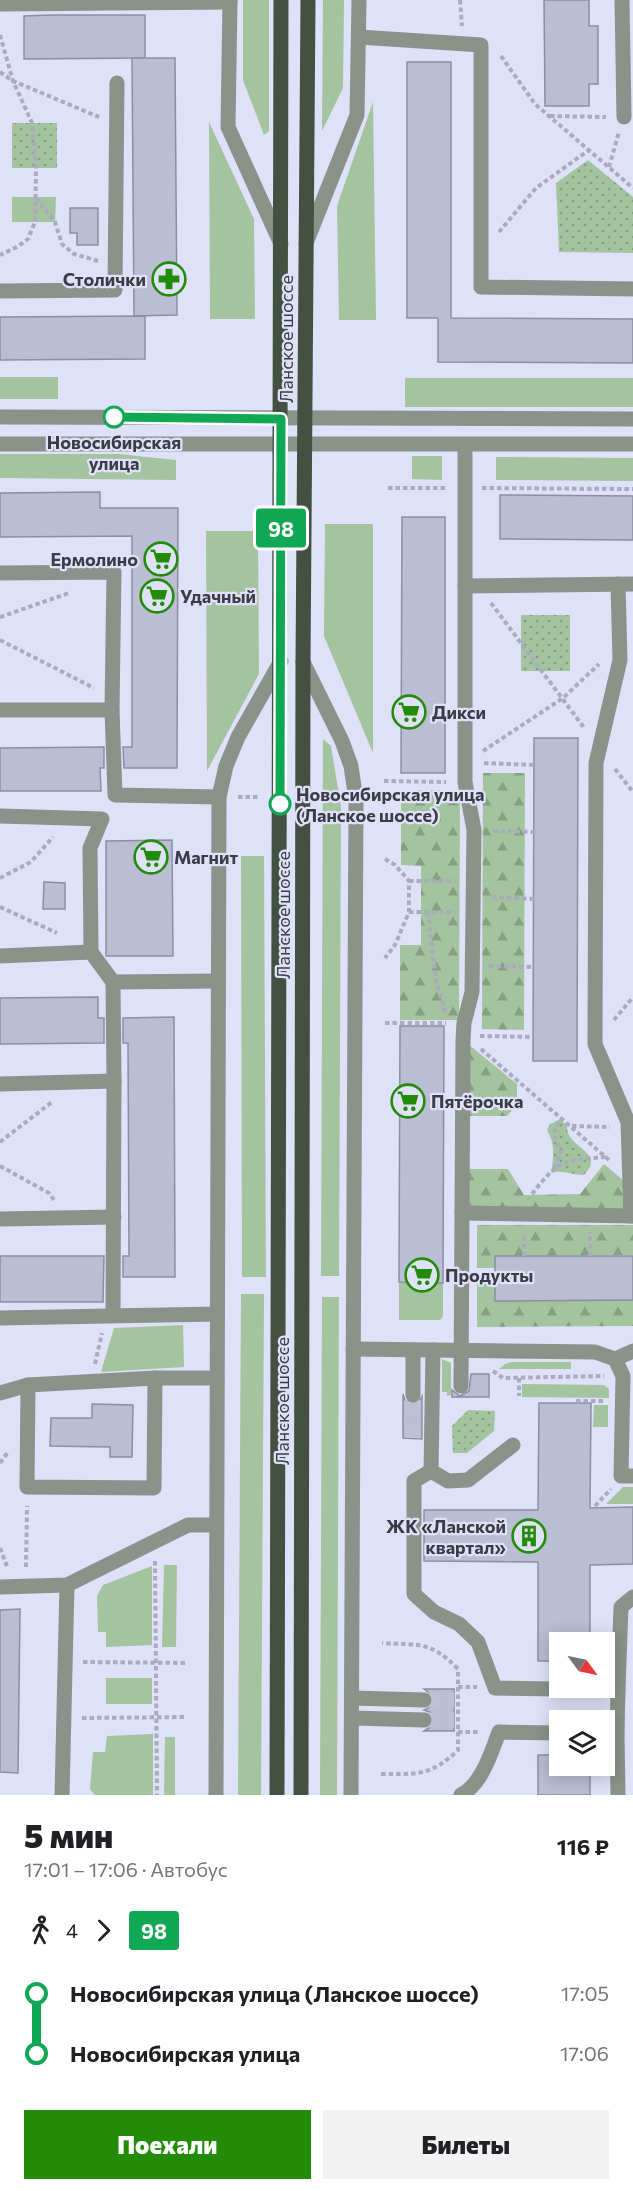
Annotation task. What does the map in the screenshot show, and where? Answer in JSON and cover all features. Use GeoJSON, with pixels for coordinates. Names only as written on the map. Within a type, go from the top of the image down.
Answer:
{"type":"FeatureCollection","features":[{"type":"Feature","properties":{"kind":"main road","name":"Ланское шоссе"},"geometry":{"type":"LineString","coordinates":[[277,1795],[281,0]]}},
{"type":"Feature","properties":{"kind":"main road","name":"Ланское шоссе"},"geometry":{"type":"LineString","coordinates":[[301,1795],[303,662],[308,0]]}},
{"type":"Feature","properties":{"kind":"street"},"geometry":{"type":"LineString","coordinates":[[306,243],[357,114],[359,0]]}},
{"type":"Feature","properties":{"kind":"street"},"geometry":{"type":"LineString","coordinates":[[622,0],[628,55],[624,117]]}},
{"type":"Feature","properties":{"kind":"street"},"geometry":{"type":"LineString","coordinates":[[0,4],[230,1],[228,127],[282,245]]}},
{"type":"Feature","properties":{"kind":"street"},"geometry":{"type":"LineString","coordinates":[[359,37],[481,45],[481,287],[633,289]]}},
{"type":"Feature","properties":{"kind":"street"},"geometry":{"type":"LineString","coordinates":[[0,291],[116,290],[117,83]]}},
{"type":"Feature","properties":{"kind":"street"},"geometry":{"type":"LineString","coordinates":[[0,417],[633,419]]}},
{"type":"Feature","properties":{"kind":"street"},"geometry":{"type":"LineString","coordinates":[[0,444],[281,446],[633,444]]}},
{"type":"Feature","properties":{"kind":"street"},"geometry":{"type":"LineString","coordinates":[[461,1386],[462,1213],[473,965],[474,881],[474,830],[465,782],[471,586],[465,488],[465,445]]}},
{"type":"Feature","properties":{"kind":"street"},"geometry":{"type":"LineString","coordinates":[[0,573],[114,572],[112,705],[115,795],[90,848],[91,952],[113,982],[113,1315]]}},
{"type":"Feature","properties":{"kind":"street"},"geometry":{"type":"LineString","coordinates":[[462,1213],[632,1216],[628,1122],[595,1044],[596,763],[620,660],[619,644],[625,584],[471,586]]}},
{"type":"Feature","properties":{"kind":"street"},"geometry":{"type":"LineString","coordinates":[[216,1795],[219,797],[226,766],[238,737],[280,661]]}},
{"type":"Feature","properties":{"kind":"street"},"geometry":{"type":"LineString","coordinates":[[303,662],[342,741],[351,766],[356,800],[351,1795]]}},
{"type":"Feature","properties":{"kind":"street"},"geometry":{"type":"LineString","coordinates":[[0,710],[112,705]]}},
{"type":"Feature","properties":{"kind":"street"},"geometry":{"type":"LineString","coordinates":[[115,795],[219,797]]}},
{"type":"Feature","properties":{"kind":"street"},"geometry":{"type":"LineString","coordinates":[[0,816],[102,819]]}},
{"type":"Feature","properties":{"kind":"street"},"geometry":{"type":"LineString","coordinates":[[0,957],[91,952]]}},
{"type":"Feature","properties":{"kind":"street"},"geometry":{"type":"LineString","coordinates":[[113,982],[218,981]]}},
{"type":"Feature","properties":{"kind":"street"},"geometry":{"type":"LineString","coordinates":[[0,1084],[114,1082]]}},
{"type":"Feature","properties":{"kind":"street"},"geometry":{"type":"LineString","coordinates":[[0,1219],[114,1217]]}},
{"type":"Feature","properties":{"kind":"street"},"geometry":{"type":"LineString","coordinates":[[0,1318],[217,1314]]}},
{"type":"Feature","properties":{"kind":"street"},"geometry":{"type":"LineString","coordinates":[[354,1349],[595,1352],[615,1359],[633,1351]]}},
{"type":"Feature","properties":{"kind":"street"},"geometry":{"type":"LineString","coordinates":[[413,1350],[413,1395]]}},
{"type":"Feature","properties":{"kind":"street"},"geometry":{"type":"LineString","coordinates":[[431,1471],[433,1350]]}},
{"type":"Feature","properties":{"kind":"street"},"geometry":{"type":"LineString","coordinates":[[615,1359],[622,1376],[621,1476],[633,1476]]}},
{"type":"Feature","properties":{"kind":"street"},"geometry":{"type":"LineString","coordinates":[[0,1393],[28,1385],[155,1378],[217,1378]]}},
{"type":"Feature","properties":{"kind":"street"},"geometry":{"type":"LineString","coordinates":[[28,1385],[27,1487],[154,1488],[155,1378]]}},
{"type":"Feature","properties":{"kind":"street"},"geometry":{"type":"LineString","coordinates":[[431,1471],[448,1480],[468,1480],[513,1445]]}},
{"type":"Feature","properties":{"kind":"street"},"geometry":{"type":"LineString","coordinates":[[431,1471],[414,1481],[414,1593],[434,1612],[459,1624],[478,1642],[495,1688],[618,1690]]}},
{"type":"Feature","properties":{"kind":"street"},"geometry":{"type":"LineString","coordinates":[[0,1587],[68,1585],[188,1525],[216,1525]]}},
{"type":"Feature","properties":{"kind":"street"},"geometry":{"type":"LineString","coordinates":[[62,1795],[68,1585]]}},
{"type":"Feature","properties":{"kind":"street"},"geometry":{"type":"LineString","coordinates":[[615,1710],[618,1690],[621,1607],[633,1597]]}},
{"type":"Feature","properties":{"kind":"street"},"geometry":{"type":"LineString","coordinates":[[352,1698],[424,1700]]}},
{"type":"Feature","properties":{"kind":"street"},"geometry":{"type":"LineString","coordinates":[[352,1718],[424,1720]]}},
{"type":"Feature","properties":{"kind":"street"},"geometry":{"type":"LineString","coordinates":[[461,1795],[467,1792],[485,1767],[499,1732],[549,1733]]}},
{"type":"Feature","properties":{"kind":"street"},"geometry":{"type":"LineString","coordinates":[[615,1769],[618,1795]]}},
{"type":"Feature","properties":{"kind":"path"},"geometry":{"type":"LineString","coordinates":[[460,0],[463,44]]}},
{"type":"Feature","properties":{"kind":"path"},"geometry":{"type":"LineString","coordinates":[[0,35],[13,81],[32,123],[36,168],[35,222],[28,239],[0,255]]}},
{"type":"Feature","properties":{"kind":"path"},"geometry":{"type":"LineString","coordinates":[[481,45],[496,49],[535,104],[633,188]]}},
{"type":"Feature","properties":{"kind":"path"},"geometry":{"type":"LineString","coordinates":[[0,72],[13,81],[116,124]]}},
{"type":"Feature","properties":{"kind":"path"},"geometry":{"type":"LineString","coordinates":[[549,116],[624,117],[609,167]]}},
{"type":"Feature","properties":{"kind":"path"},"geometry":{"type":"LineString","coordinates":[[480,255],[536,188],[589,150]]}},
{"type":"Feature","properties":{"kind":"path"},"geometry":{"type":"LineString","coordinates":[[35,197],[56,222],[62,244],[74,254],[116,266]]}},
{"type":"Feature","properties":{"kind":"path"},"geometry":{"type":"LineString","coordinates":[[388,488],[633,489]]}},
{"type":"Feature","properties":{"kind":"path"},"geometry":{"type":"LineString","coordinates":[[0,617],[69,593],[76,572]]}},
{"type":"Feature","properties":{"kind":"path"},"geometry":{"type":"LineString","coordinates":[[471,586],[563,698],[599,749]]}},
{"type":"Feature","properties":{"kind":"path"},"geometry":{"type":"LineString","coordinates":[[0,640],[83,681],[112,705]]}},
{"type":"Feature","properties":{"kind":"path"},"geometry":{"type":"LineString","coordinates":[[465,763],[563,698],[619,644]]}},
{"type":"Feature","properties":{"kind":"path"},"geometry":{"type":"LineString","coordinates":[[465,763],[534,765]]}},
{"type":"Feature","properties":{"kind":"path"},"geometry":{"type":"LineString","coordinates":[[384,781],[465,782]]}},
{"type":"Feature","properties":{"kind":"path"},"geometry":{"type":"LineString","coordinates":[[0,878],[31,862],[71,818]]}},
{"type":"Feature","properties":{"kind":"path"},"geometry":{"type":"LineString","coordinates":[[474,830],[534,832]]}},
{"type":"Feature","properties":{"kind":"path"},"geometry":{"type":"LineString","coordinates":[[385,859],[395,865],[409,881],[408,912],[395,945],[385,958]]}},
{"type":"Feature","properties":{"kind":"path"},"geometry":{"type":"LineString","coordinates":[[409,881],[474,881]]}},
{"type":"Feature","properties":{"kind":"path"},"geometry":{"type":"LineString","coordinates":[[408,912],[428,912],[473,904],[534,899]]}},
{"type":"Feature","properties":{"kind":"path"},"geometry":{"type":"LineString","coordinates":[[0,907],[60,935]]}},
{"type":"Feature","properties":{"kind":"path"},"geometry":{"type":"LineString","coordinates":[[385,1023],[449,1023],[436,981],[428,912]]}},
{"type":"Feature","properties":{"kind":"path"},"geometry":{"type":"LineString","coordinates":[[473,965],[533,967]]}},
{"type":"Feature","properties":{"kind":"path"},"geometry":{"type":"LineString","coordinates":[[469,1036],[533,1037]]}},
{"type":"Feature","properties":{"kind":"path"},"geometry":{"type":"LineString","coordinates":[[469,1036],[476,1045],[630,1178]]}},
{"type":"Feature","properties":{"kind":"path"},"geometry":{"type":"LineString","coordinates":[[0,1142],[76,1083]]}},
{"type":"Feature","properties":{"kind":"path"},"geometry":{"type":"LineString","coordinates":[[555,1168],[561,1152],[554,1135],[555,1127],[564,1119]]}},
{"type":"Feature","properties":{"kind":"path"},"geometry":{"type":"LineString","coordinates":[[572,1126],[628,1127]]}},
{"type":"Feature","properties":{"kind":"path"},"geometry":{"type":"LineString","coordinates":[[517,1214],[550,1171],[569,1159],[606,1157]]}},
{"type":"Feature","properties":{"kind":"path"},"geometry":{"type":"LineString","coordinates":[[0,1166],[49,1193],[65,1219]]}},
{"type":"Feature","properties":{"kind":"path"},"geometry":{"type":"LineString","coordinates":[[91,1382],[103,1329],[113,1315]]}},
{"type":"Feature","properties":{"kind":"path"},"geometry":{"type":"LineString","coordinates":[[485,1365],[503,1378],[610,1376]]}},
{"type":"Feature","properties":{"kind":"path"},"geometry":{"type":"LineString","coordinates":[[519,1378],[519,1396]]}},
{"type":"Feature","properties":{"kind":"path"},"geometry":{"type":"LineString","coordinates":[[576,1401],[612,1401]]}},
{"type":"Feature","properties":{"kind":"path"},"geometry":{"type":"LineString","coordinates":[[595,1506],[616,1483]]}},
{"type":"Feature","properties":{"kind":"path"},"geometry":{"type":"LineString","coordinates":[[26,1586],[27,1487]]}},
{"type":"Feature","properties":{"kind":"path"},"geometry":{"type":"LineString","coordinates":[[155,1558],[157,1795]]}},
{"type":"Feature","properties":{"kind":"path"},"geometry":{"type":"LineString","coordinates":[[381,1774],[411,1774],[429,1771],[443,1765],[458,1750],[458,1669],[443,1653],[429,1647],[382,1643]]}},
{"type":"Feature","properties":{"kind":"path"},"geometry":{"type":"LineString","coordinates":[[66,1662],[187,1663]]}},
{"type":"Feature","properties":{"kind":"path"},"geometry":{"type":"LineString","coordinates":[[64,1719],[186,1717]]}},
{"type":"Feature","properties":{"kind":"green space"},"geometry":{"type":"Polygon","coordinates":[[[243,0],[269,0],[269,131],[264,135],[243,80],[243,0]]]}},
{"type":"Feature","properties":{"kind":"green space"},"geometry":{"type":"Polygon","coordinates":[[[323,0],[344,0],[343,88],[322,131],[323,0]]]}},
{"type":"Feature","properties":{"kind":"green space"},"geometry":{"type":"Polygon","coordinates":[[[373,102],[376,320],[339,320],[337,206],[373,102]]]}},
{"type":"Feature","properties":{"kind":"green space"},"geometry":{"type":"Polygon","coordinates":[[[209,122],[254,219],[255,319],[210,319],[209,122]]]}},
{"type":"Feature","properties":{"kind":"green space"},"geometry":{"type":"Polygon","coordinates":[[[12,123],[57,123],[57,168],[12,168],[12,123]]]}},
{"type":"Feature","properties":{"kind":"green space"},"geometry":{"type":"Polygon","coordinates":[[[588,160],[633,197],[633,253],[559,252],[556,183],[588,160]]]}},
{"type":"Feature","properties":{"kind":"green space"},"geometry":{"type":"Polygon","coordinates":[[[12,197],[56,197],[55,222],[12,222],[12,197]]]}},
{"type":"Feature","properties":{"kind":"green space"},"geometry":{"type":"Polygon","coordinates":[[[0,377],[58,377],[58,399],[0,399],[0,377]]]}},
{"type":"Feature","properties":{"kind":"green space"},"geometry":{"type":"Polygon","coordinates":[[[405,378],[633,378],[633,407],[405,407],[405,378]]]}},
{"type":"Feature","properties":{"kind":"green space"},"geometry":{"type":"Polygon","coordinates":[[[0,454],[118,454],[176,460],[176,480],[0,478],[0,454]]]}},
{"type":"Feature","properties":{"kind":"green space"},"geometry":{"type":"Polygon","coordinates":[[[412,456],[442,456],[442,480],[412,479],[412,456]]]}},
{"type":"Feature","properties":{"kind":"green space"},"geometry":{"type":"Polygon","coordinates":[[[496,457],[633,458],[633,481],[496,480],[496,457]]]}},
{"type":"Feature","properties":{"kind":"green space"},"geometry":{"type":"Polygon","coordinates":[[[325,524],[373,524],[373,753],[324,636],[325,524]]]}},
{"type":"Feature","properties":{"kind":"green space"},"geometry":{"type":"Polygon","coordinates":[[[206,531],[258,531],[259,674],[207,771],[206,531]]]}},
{"type":"Feature","properties":{"kind":"green space"},"geometry":{"type":"Polygon","coordinates":[[[521,615],[570,615],[570,671],[521,671],[521,615]]]}},
{"type":"Feature","properties":{"kind":"green space"},"geometry":{"type":"Polygon","coordinates":[[[323,739],[331,746],[341,807],[339,1276],[321,1276],[323,739]]]}},
{"type":"Feature","properties":{"kind":"green space"},"geometry":{"type":"Polygon","coordinates":[[[483,773],[525,773],[524,1030],[482,1029],[483,773]]]}},
{"type":"Feature","properties":{"kind":"green space"},"geometry":{"type":"Polygon","coordinates":[[[401,790],[460,790],[459,1020],[400,1020],[400,945],[421,945],[421,866],[401,865],[401,790]]]}},
{"type":"Feature","properties":{"kind":"green space"},"geometry":{"type":"Polygon","coordinates":[[[241,856],[264,856],[266,1277],[242,1277],[241,856]]]}},
{"type":"Feature","properties":{"kind":"green space"},"geometry":{"type":"Polygon","coordinates":[[[468,1044],[517,1084],[517,1105],[507,1116],[468,1116],[468,1044]]]}},
{"type":"Feature","properties":{"kind":"green space"},"geometry":{"type":"Polygon","coordinates":[[[560,1119],[567,1125],[572,1140],[589,1155],[590,1167],[584,1175],[551,1173],[553,1151],[547,1130],[550,1124],[560,1119]]]}},
{"type":"Feature","properties":{"kind":"green space"},"geometry":{"type":"Polygon","coordinates":[[[604,1164],[625,1182],[624,1212],[468,1209],[469,1169],[508,1169],[524,1195],[580,1194],[604,1164]]]}},
{"type":"Feature","properties":{"kind":"green space"},"geometry":{"type":"Polygon","coordinates":[[[477,1225],[633,1225],[633,1255],[495,1256],[495,1268],[477,1268],[477,1225]]]}},
{"type":"Feature","properties":{"kind":"green space"},"geometry":{"type":"Polygon","coordinates":[[[399,1282],[443,1283],[443,1316],[440,1320],[399,1320],[399,1282]]]}},
{"type":"Feature","properties":{"kind":"green space"},"geometry":{"type":"Polygon","coordinates":[[[477,1284],[495,1284],[633,1300],[633,1326],[477,1327],[477,1284]]]}},
{"type":"Feature","properties":{"kind":"green space"},"geometry":{"type":"Polygon","coordinates":[[[241,1294],[264,1294],[261,1795],[238,1795],[241,1294]]]}},
{"type":"Feature","properties":{"kind":"green space"},"geometry":{"type":"Polygon","coordinates":[[[322,1297],[339,1297],[337,1795],[320,1795],[322,1297]]]}},
{"type":"Feature","properties":{"kind":"green space"},"geometry":{"type":"Polygon","coordinates":[[[183,1325],[184,1367],[101,1372],[114,1328],[183,1325]]]}},
{"type":"Feature","properties":{"kind":"green space"},"geometry":{"type":"Polygon","coordinates":[[[442,1359],[451,1363],[451,1395],[447,1396],[447,1392],[442,1392],[442,1359]]]}},
{"type":"Feature","properties":{"kind":"green space"},"geometry":{"type":"Polygon","coordinates":[[[512,1362],[571,1362],[571,1369],[499,1369],[512,1362]]]}},
{"type":"Feature","properties":{"kind":"green space"},"geometry":{"type":"Polygon","coordinates":[[[522,1384],[604,1385],[609,1389],[609,1398],[522,1397],[522,1384]]]}},
{"type":"Feature","properties":{"kind":"green space"},"geometry":{"type":"Polygon","coordinates":[[[594,1405],[608,1405],[608,1427],[593,1427],[594,1405]]]}},
{"type":"Feature","properties":{"kind":"green space"},"geometry":{"type":"Polygon","coordinates":[[[468,1410],[495,1411],[494,1431],[467,1453],[453,1453],[452,1426],[468,1410]]]}},
{"type":"Feature","properties":{"kind":"green space"},"geometry":{"type":"Polygon","coordinates":[[[623,1487],[633,1487],[633,1504],[606,1504],[623,1487]]]}},
{"type":"Feature","properties":{"kind":"green space"},"geometry":{"type":"Polygon","coordinates":[[[164,1565],[177,1565],[176,1647],[162,1647],[164,1565]]]}},
{"type":"Feature","properties":{"kind":"green space"},"geometry":{"type":"Polygon","coordinates":[[[152,1566],[152,1645],[106,1647],[106,1632],[98,1632],[97,1596],[103,1585],[152,1566]]]}},
{"type":"Feature","properties":{"kind":"green space"},"geometry":{"type":"Polygon","coordinates":[[[106,1678],[152,1678],[152,1704],[106,1704],[106,1678]]]}},
{"type":"Feature","properties":{"kind":"green space"},"geometry":{"type":"Polygon","coordinates":[[[153,1734],[153,1795],[95,1795],[90,1789],[93,1752],[105,1752],[107,1736],[153,1734]]]}},
{"type":"Feature","properties":{"kind":"green space"},"geometry":{"type":"Polygon","coordinates":[[[165,1737],[175,1737],[175,1795],[164,1795],[165,1737]]]}},
{"type":"Feature","properties":{"kind":"building"},"geometry":{"type":"Polygon","coordinates":[[[544,0],[589,0],[589,26],[598,26],[598,84],[589,84],[589,106],[545,106],[544,0]]]}},
{"type":"Feature","properties":{"kind":"building"},"geometry":{"type":"Polygon","coordinates":[[[145,15],[145,58],[24,59],[24,16],[145,15]]]}},
{"type":"Feature","properties":{"kind":"building"},"geometry":{"type":"Polygon","coordinates":[[[132,58],[175,58],[177,315],[134,316],[132,58]]]}},
{"type":"Feature","properties":{"kind":"building"},"geometry":{"type":"Polygon","coordinates":[[[407,62],[451,62],[451,318],[633,319],[633,363],[438,362],[438,318],[407,318],[407,62]]]}},
{"type":"Feature","properties":{"kind":"building"},"geometry":{"type":"Polygon","coordinates":[[[70,208],[98,208],[98,245],[77,245],[77,233],[70,233],[70,208]]]}},
{"type":"Feature","properties":{"kind":"building"},"geometry":{"type":"Polygon","coordinates":[[[145,316],[145,359],[0,360],[0,317],[145,316]]]}},
{"type":"Feature","properties":{"kind":"building"},"geometry":{"type":"Polygon","coordinates":[[[100,492],[100,508],[178,508],[177,768],[124,768],[123,747],[132,747],[132,536],[0,537],[0,493],[100,492]]]}},
{"type":"Feature","properties":{"kind":"building"},"geometry":{"type":"Polygon","coordinates":[[[500,495],[633,496],[633,540],[500,539],[500,495]]]}},
{"type":"Feature","properties":{"kind":"building"},"geometry":{"type":"Polygon","coordinates":[[[402,517],[445,517],[445,773],[401,773],[402,517]]]}},
{"type":"Feature","properties":{"kind":"building"},"geometry":{"type":"Polygon","coordinates":[[[534,738],[578,738],[577,1061],[533,1061],[534,738]]]}},
{"type":"Feature","properties":{"kind":"building"},"geometry":{"type":"Polygon","coordinates":[[[104,747],[104,768],[100,768],[101,791],[0,791],[0,748],[104,747]]]}},
{"type":"Feature","properties":{"kind":"building"},"geometry":{"type":"Polygon","coordinates":[[[172,840],[173,956],[106,956],[106,841],[172,840]]]}},
{"type":"Feature","properties":{"kind":"building"},"geometry":{"type":"Polygon","coordinates":[[[44,882],[65,883],[65,909],[43,909],[44,882]]]}},
{"type":"Feature","properties":{"kind":"building"},"geometry":{"type":"Polygon","coordinates":[[[98,997],[98,1018],[104,1018],[104,1043],[0,1044],[0,998],[98,997]]]}},
{"type":"Feature","properties":{"kind":"building"},"geometry":{"type":"Polygon","coordinates":[[[174,1017],[175,1277],[123,1277],[123,1256],[129,1256],[128,1043],[123,1043],[123,1018],[174,1017]]]}},
{"type":"Feature","properties":{"kind":"building"},"geometry":{"type":"Polygon","coordinates":[[[400,1026],[444,1026],[443,1283],[399,1282],[400,1026]]]}},
{"type":"Feature","properties":{"kind":"building"},"geometry":{"type":"Polygon","coordinates":[[[0,1256],[104,1256],[103,1302],[0,1302],[0,1256]]]}},
{"type":"Feature","properties":{"kind":"building"},"geometry":{"type":"Polygon","coordinates":[[[495,1256],[633,1256],[633,1300],[495,1301],[495,1256]]]}},
{"type":"Feature","properties":{"kind":"building"},"geometry":{"type":"Polygon","coordinates":[[[471,1374],[489,1374],[489,1397],[452,1397],[452,1390],[460,1396],[469,1391],[471,1374]]]}},
{"type":"Feature","properties":{"kind":"building"},"geometry":{"type":"Polygon","coordinates":[[[403,1394],[405,1400],[412,1405],[418,1403],[422,1396],[422,1439],[403,1438],[403,1394]]]}},
{"type":"Feature","properties":{"kind":"building","name":"ЖК «Ланской квартал»"},"geometry":{"type":"Polygon","coordinates":[[[539,1403],[591,1403],[590,1508],[633,1507],[633,1564],[590,1565],[590,1632],[549,1632],[549,1661],[538,1661],[538,1562],[424,1561],[424,1510],[538,1510],[539,1403]]]}},
{"type":"Feature","properties":{"kind":"building"},"geometry":{"type":"Polygon","coordinates":[[[92,1404],[133,1405],[132,1457],[110,1457],[110,1447],[50,1446],[51,1418],[92,1418],[92,1404]]]}},
{"type":"Feature","properties":{"kind":"building"},"geometry":{"type":"Polygon","coordinates":[[[20,1609],[18,1773],[0,1772],[0,1610],[20,1609]]]}},
{"type":"Feature","properties":{"kind":"building"},"geometry":{"type":"Polygon","coordinates":[[[424,1689],[454,1689],[454,1731],[424,1731],[432,1726],[434,1720],[430,1712],[424,1710],[432,1706],[434,1700],[432,1695],[424,1689]]]}},
{"type":"Feature","properties":{"kind":"building"},"geometry":{"type":"Polygon","coordinates":[[[538,1755],[549,1755],[549,1776],[590,1776],[590,1795],[538,1795],[538,1755]]]}},
{"type":"Feature","properties":{"kind":"tunnel"},"geometry":{"type":"LineString","coordinates":[[412,1438],[413,1395]]}},
{"type":"Feature","properties":{"kind":"tunnel"},"geometry":{"type":"LineString","coordinates":[[424,1700],[454,1700]]}},
{"type":"Feature","properties":{"kind":"tunnel"},"geometry":{"type":"LineString","coordinates":[[424,1720],[454,1720]]}},
{"type":"Feature","properties":{"kind":"bus line","name":"98"},"geometry":{"type":"LineString","coordinates":[[114,417],[281,419],[280,804]]}},
{"type":"Feature","properties":{"kind":"place","name":"Столички"},"geometry":{"type":"Point","coordinates":[169,279]}},
{"type":"Feature","properties":{"kind":"place","name":"Новосибирская улица"},"geometry":{"type":"Point","coordinates":[114,417]}},
{"type":"Feature","properties":{"kind":"place","name":"Ермолино"},"geometry":{"type":"Point","coordinates":[161,559]}},
{"type":"Feature","properties":{"kind":"place","name":"Удачный"},"geometry":{"type":"Point","coordinates":[157,596]}},
{"type":"Feature","properties":{"kind":"place","name":"Дикси"},"geometry":{"type":"Point","coordinates":[409,712]}},
{"type":"Feature","properties":{"kind":"place","name":"Новосибирская улица (Ланское шоссе)"},"geometry":{"type":"Point","coordinates":[280,804]}},
{"type":"Feature","properties":{"kind":"place","name":"Магнит"},"geometry":{"type":"Point","coordinates":[151,857]}},
{"type":"Feature","properties":{"kind":"place","name":"Пятёрочка"},"geometry":{"type":"Point","coordinates":[408,1101]}},
{"type":"Feature","properties":{"kind":"place","name":"Продукты"},"geometry":{"type":"Point","coordinates":[422,1275]}},
{"type":"Feature","properties":{"kind":"place","name":"ЖК «Ланской квартал»"},"geometry":{"type":"Point","coordinates":[529,1536]}}]}
